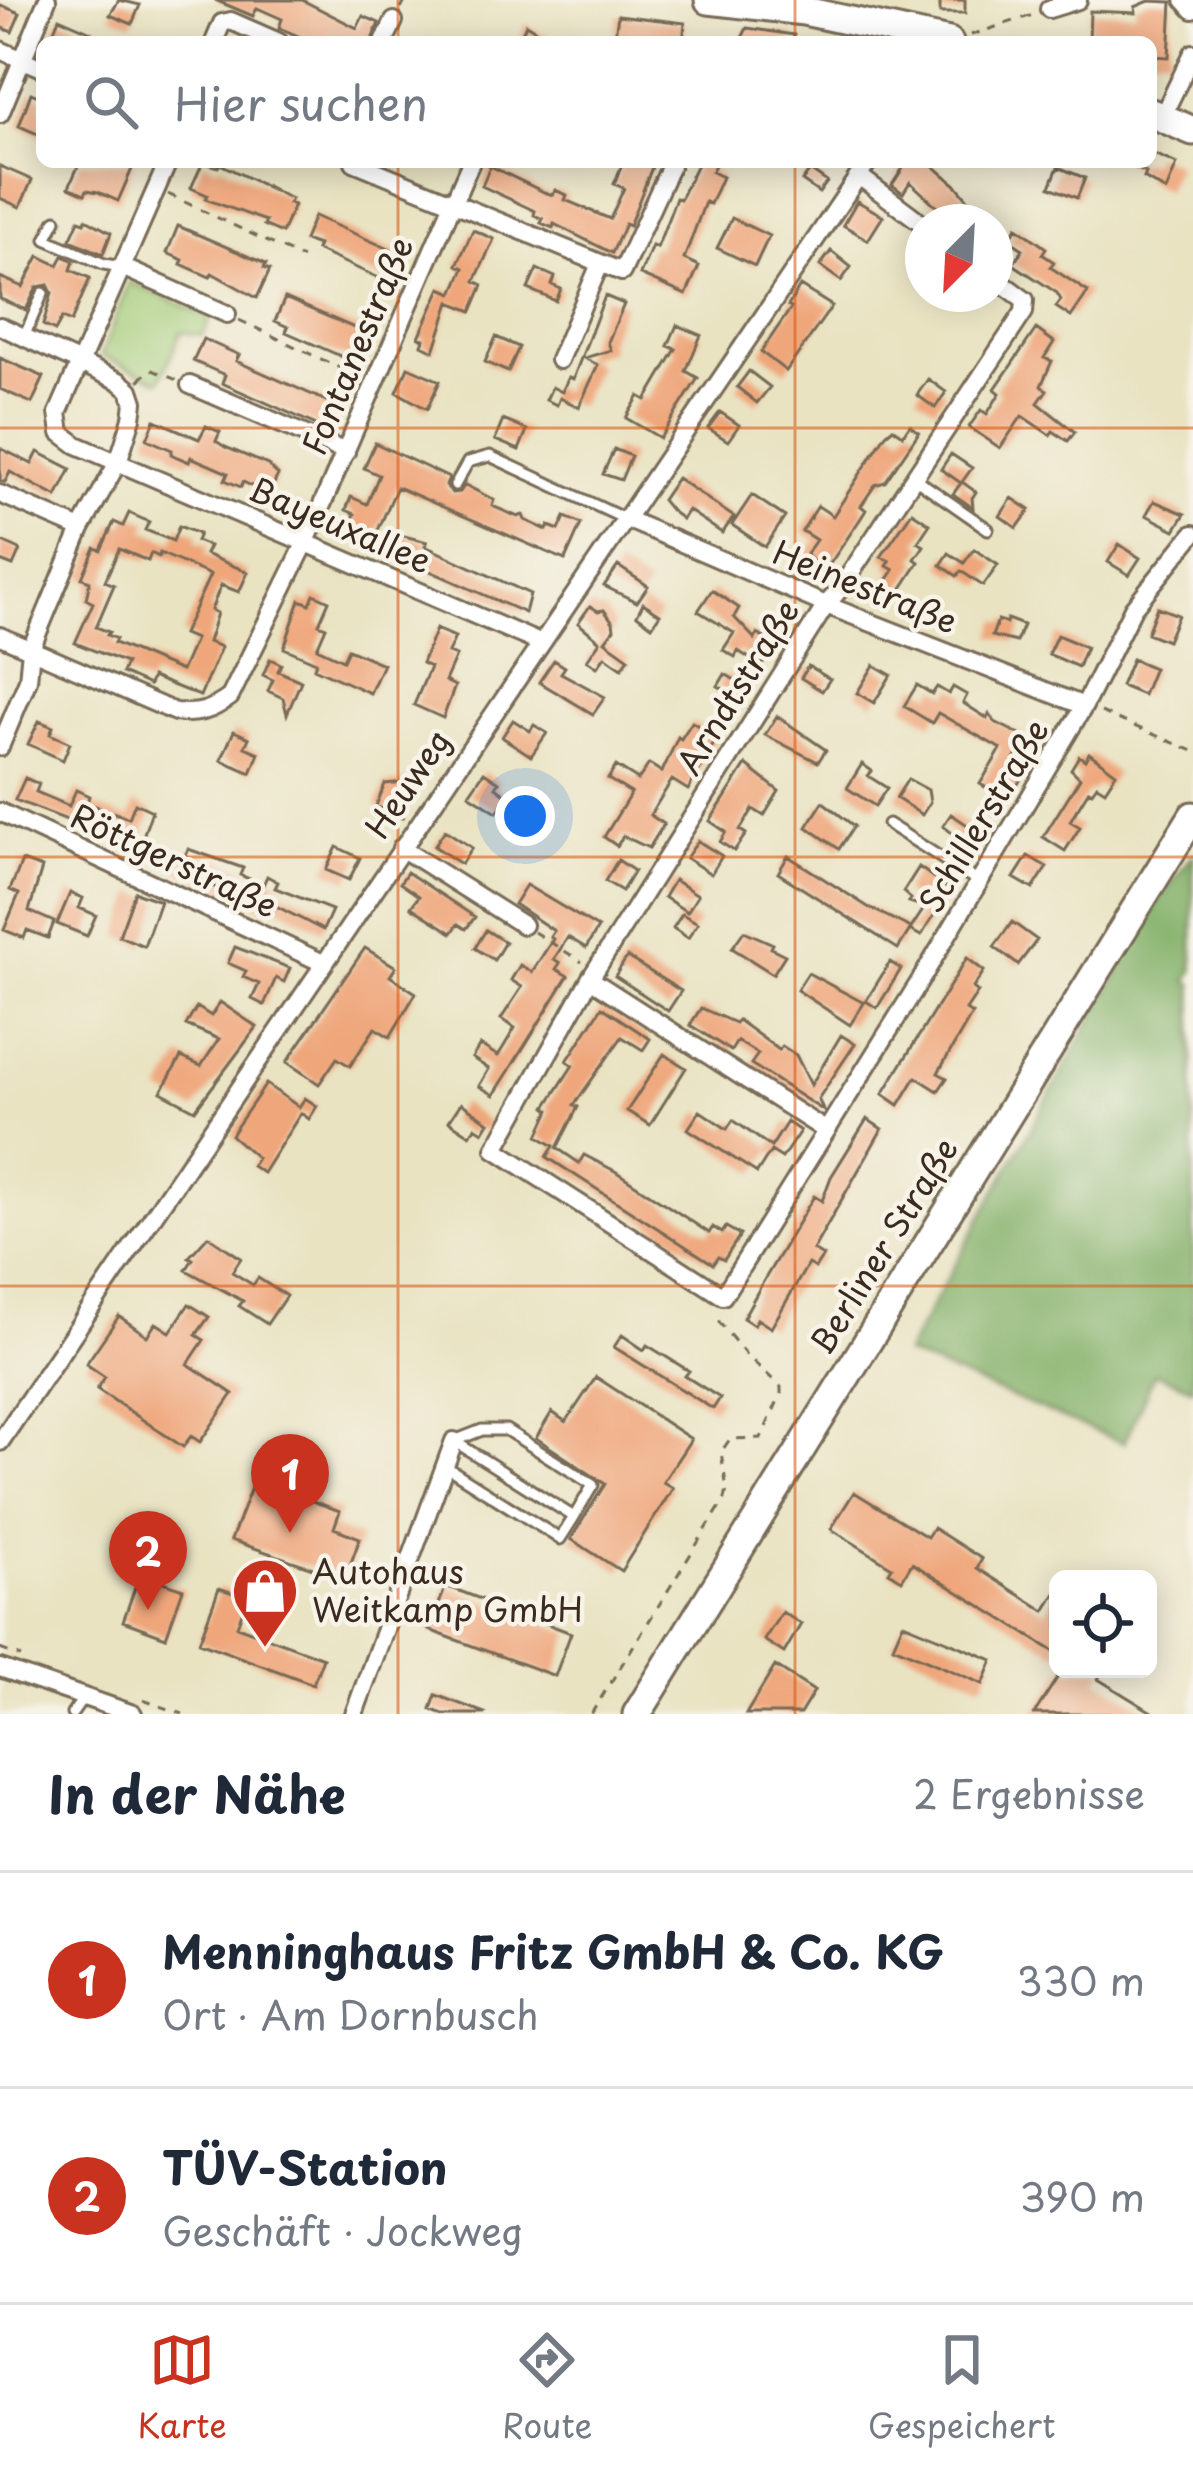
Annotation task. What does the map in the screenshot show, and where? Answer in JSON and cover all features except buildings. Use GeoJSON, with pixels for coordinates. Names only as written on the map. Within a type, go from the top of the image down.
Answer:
{"type":"FeatureCollection","features":[{"type":"Feature","properties":{"kind":"main road"},"geometry":{"type":"LineString","coordinates":[[709,0],[804,11],[920,36]]}},
{"type":"Feature","properties":{"kind":"main road"},"geometry":{"type":"LineString","coordinates":[[1157,115],[1193,130]]}},
{"type":"Feature","properties":{"kind":"main road","name":"Berliner Straße"},"geometry":{"type":"LineString","coordinates":[[637,1714],[1193,815]]}},
{"type":"Feature","properties":{"kind":"street"},"geometry":{"type":"LineString","coordinates":[[0,114],[46,0]]}},
{"type":"Feature","properties":{"kind":"street"},"geometry":{"type":"LineString","coordinates":[[1049,10],[1078,0]]}},
{"type":"Feature","properties":{"kind":"street"},"geometry":{"type":"LineString","coordinates":[[1184,0],[1193,10]]}},
{"type":"Feature","properties":{"kind":"street"},"geometry":{"type":"LineString","coordinates":[[217,36],[222,23],[231,21],[265,36]]}},
{"type":"Feature","properties":{"kind":"street"},"geometry":{"type":"LineString","coordinates":[[387,36],[394,21]]}},
{"type":"Feature","properties":{"kind":"street"},"geometry":{"type":"LineString","coordinates":[[0,50],[36,65]]}},
{"type":"Feature","properties":{"kind":"street"},"geometry":{"type":"LineString","coordinates":[[1157,113],[1193,52]]}},
{"type":"Feature","properties":{"kind":"street"},"geometry":{"type":"LineString","coordinates":[[80,363],[165,168]]}},
{"type":"Feature","properties":{"kind":"street"},"geometry":{"type":"LineString","coordinates":[[367,168],[622,272],[669,168]]}},
{"type":"Feature","properties":{"kind":"street","name":"Fontanestraße"},"geometry":{"type":"LineString","coordinates":[[31,649],[175,712],[195,715],[230,697],[305,544],[468,168]]}},
{"type":"Feature","properties":{"kind":"street"},"geometry":{"type":"LineString","coordinates":[[863,169],[905,208]]}},
{"type":"Feature","properties":{"kind":"street","name":"Heuweg"},"geometry":{"type":"LineString","coordinates":[[0,1442],[863,169]]}},
{"type":"Feature","properties":{"kind":"street"},"geometry":{"type":"LineString","coordinates":[[559,359],[600,264]]}},
{"type":"Feature","properties":{"kind":"street"},"geometry":{"type":"LineString","coordinates":[[122,267],[227,314]]}},
{"type":"Feature","properties":{"kind":"street","name":"Arndtstraße"},"geometry":{"type":"LineString","coordinates":[[723,1296],[495,1149],[593,975],[826,605],[1027,307],[1013,290]]}},
{"type":"Feature","properties":{"kind":"street"},"geometry":{"type":"LineString","coordinates":[[0,326],[119,381],[130,390],[134,402],[118,462],[80,529],[31,649],[28,680],[0,747]]}},
{"type":"Feature","properties":{"kind":"street","name":"Bayeuxallee"},"geometry":{"type":"LineString","coordinates":[[80,363],[58,413],[62,433],[77,446],[539,643]]}},
{"type":"Feature","properties":{"kind":"street"},"geometry":{"type":"LineString","coordinates":[[190,385],[346,452]]}},
{"type":"Feature","properties":{"kind":"street"},"geometry":{"type":"LineString","coordinates":[[0,494],[80,529]]}},
{"type":"Feature","properties":{"kind":"street","name":"Heinestraße"},"geometry":{"type":"LineString","coordinates":[[626,519],[826,605],[1084,706]]}},
{"type":"Feature","properties":{"kind":"street","name":"Schillerstraße"},"geometry":{"type":"LineString","coordinates":[[723,1296],[980,882],[1084,706],[1133,608],[1193,534]]}},
{"type":"Feature","properties":{"kind":"street"},"geometry":{"type":"LineString","coordinates":[[0,636],[31,649]]}},
{"type":"Feature","properties":{"kind":"street","name":"Röttgerstraße"},"geometry":{"type":"LineString","coordinates":[[0,812],[323,963]]}},
{"type":"Feature","properties":{"kind":"street"},"geometry":{"type":"LineString","coordinates":[[401,848],[523,925]]}},
{"type":"Feature","properties":{"kind":"street"},"geometry":{"type":"LineString","coordinates":[[593,975],[825,1130]]}},
{"type":"Feature","properties":{"kind":"street"},"geometry":{"type":"LineString","coordinates":[[354,1714],[454,1441]]}},
{"type":"Feature","properties":{"kind":"street"},"geometry":{"type":"LineString","coordinates":[[0,1668],[134,1714]]}},
{"type":"Feature","properties":{"kind":"lane"},"geometry":{"type":"LineString","coordinates":[[56,220],[46,239],[122,267]]}},
{"type":"Feature","properties":{"kind":"lane"},"geometry":{"type":"LineString","coordinates":[[24,337],[43,293]]}},
{"type":"Feature","properties":{"kind":"lane"},"geometry":{"type":"LineString","coordinates":[[455,485],[468,461],[490,456],[626,519]]}},
{"type":"Feature","properties":{"kind":"lane"},"geometry":{"type":"LineString","coordinates":[[914,477],[988,529]]}},
{"type":"Feature","properties":{"kind":"lane"},"geometry":{"type":"LineString","coordinates":[[888,824],[980,882]]}},
{"type":"Feature","properties":{"kind":"lane"},"geometry":{"type":"LineString","coordinates":[[445,1466],[560,1539],[592,1485],[506,1430],[482,1430],[454,1441]]}},
{"type":"Feature","properties":{"kind":"lane"},"geometry":{"type":"LineString","coordinates":[[454,1441],[574,1517]]}},
{"type":"Feature","properties":{"kind":"lane"},"geometry":{"type":"LineString","coordinates":[[72,1714],[84,1696]]}},
{"type":"Feature","properties":{"kind":"path"},"geometry":{"type":"LineString","coordinates":[[967,36],[1049,10]]}},
{"type":"Feature","properties":{"kind":"path"},"geometry":{"type":"LineString","coordinates":[[156,188],[302,258]]}},
{"type":"Feature","properties":{"kind":"path"},"geometry":{"type":"LineString","coordinates":[[227,314],[375,384]]}},
{"type":"Feature","properties":{"kind":"path"},"geometry":{"type":"LineString","coordinates":[[130,390],[150,370],[190,385]]}},
{"type":"Feature","properties":{"kind":"path"},"geometry":{"type":"LineString","coordinates":[[1084,706],[1193,751]]}},
{"type":"Feature","properties":{"kind":"path"},"geometry":{"type":"LineString","coordinates":[[523,925],[593,975]]}},
{"type":"Feature","properties":{"kind":"path"},"geometry":{"type":"LineString","coordinates":[[591,1714],[725,1499],[721,1452],[730,1438],[760,1438],[781,1394],[781,1387],[719,1322],[723,1296]]}},
{"type":"Feature","properties":{"kind":"green space"},"geometry":{"type":"Polygon","coordinates":[[[129,282],[206,315],[209,322],[203,335],[181,332],[160,381],[101,356],[129,282]]]}},
{"type":"Feature","properties":{"kind":"green space"},"geometry":{"type":"Polygon","coordinates":[[[1193,854],[1193,971],[1187,981],[1193,984],[1193,1388],[1155,1373],[1124,1443],[905,1354],[1155,906],[1193,854]]]}},
{"type":"Feature","properties":{"kind":"place","name":"Menninghaus Fritz GmbH & Co. KG"},"geometry":{"type":"Point","coordinates":[290,1533]}},
{"type":"Feature","properties":{"kind":"place","name":"TÜV-Station"},"geometry":{"type":"Point","coordinates":[148,1610]}},
{"type":"Feature","properties":{"kind":"place","name":"Autohaus Weitkamp GmbH"},"geometry":{"type":"Point","coordinates":[265,1650]}}]}
